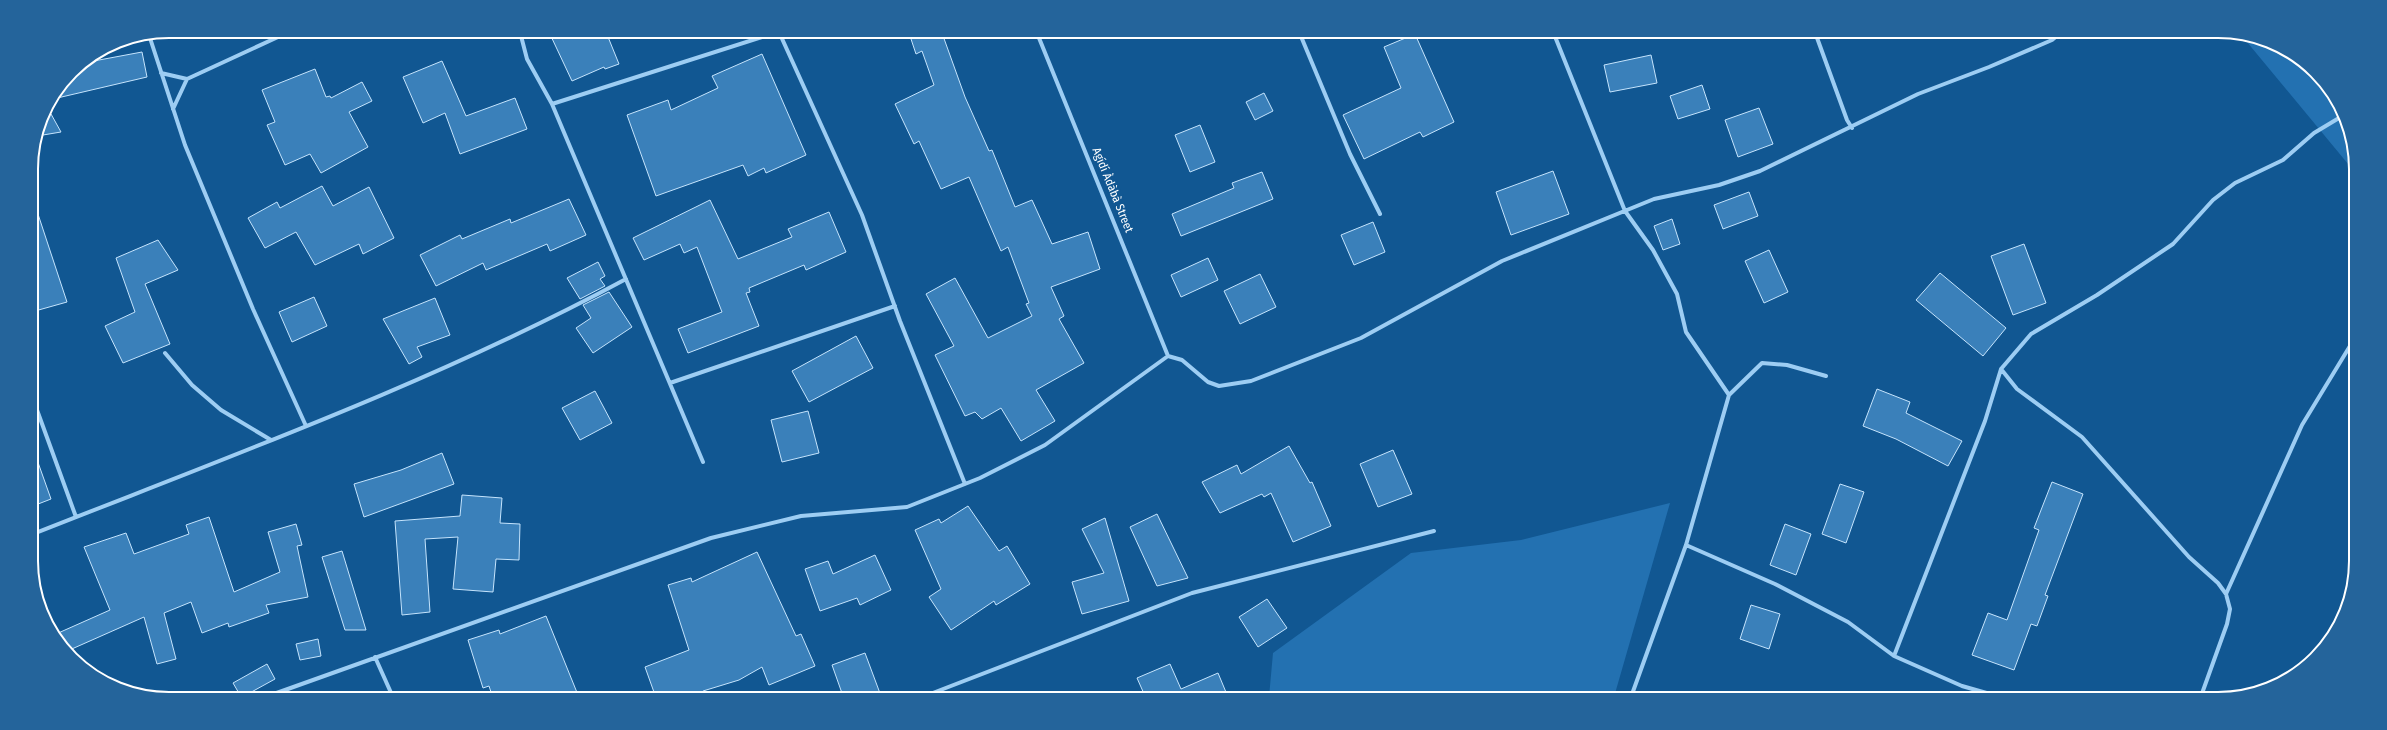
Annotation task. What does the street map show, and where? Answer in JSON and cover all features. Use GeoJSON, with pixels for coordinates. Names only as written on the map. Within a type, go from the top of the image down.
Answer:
{"type":"FeatureCollection","features":[{"type":"Feature","properties":{"kind":"street"},"geometry":{"type":"LineString","coordinates":[[173,109],[187,80],[276,38]]}},
{"type":"Feature","properties":{"kind":"street"},"geometry":{"type":"LineString","coordinates":[[522,38],[527,59],[552,104],[703,462]]}},
{"type":"Feature","properties":{"kind":"street"},"geometry":{"type":"LineString","coordinates":[[552,104],[759,38]]}},
{"type":"Feature","properties":{"kind":"street"},"geometry":{"type":"LineString","coordinates":[[781,38],[862,216],[895,306],[965,484]]}},
{"type":"Feature","properties":{"kind":"street","name":"Agídí Àdàbà Street"},"geometry":{"type":"LineString","coordinates":[[1039,38],[1168,356]]}},
{"type":"Feature","properties":{"kind":"street"},"geometry":{"type":"LineString","coordinates":[[1302,38],[1350,154],[1380,214]]}},
{"type":"Feature","properties":{"kind":"street"},"geometry":{"type":"LineString","coordinates":[[1556,38],[1625,211],[1653,250],[1677,294],[1689,338],[1729,395]]}},
{"type":"Feature","properties":{"kind":"street"},"geometry":{"type":"LineString","coordinates":[[1817,38],[1847,120],[1852,128]]}},
{"type":"Feature","properties":{"kind":"street"},"geometry":{"type":"LineString","coordinates":[[279,692],[711,538],[801,516],[907,507],[965,484],[1045,445],[1168,356],[1182,360],[1208,382],[1219,386],[1251,381],[1361,338],[1502,261],[1654,199],[1719,185],[1760,171],[1852,128],[1918,94],[1989,67],[2054,38]]}},
{"type":"Feature","properties":{"kind":"street"},"geometry":{"type":"LineString","coordinates":[[150,40],[184,145],[253,309],[306,426]]}},
{"type":"Feature","properties":{"kind":"street"},"geometry":{"type":"LineString","coordinates":[[161,73],[187,80]]}},
{"type":"Feature","properties":{"kind":"street"},"geometry":{"type":"LineString","coordinates":[[1894,656],[1986,421],[2001,369],[2030,334],[2097,295],[2173,244],[2213,200],[2235,183],[2283,160],[2314,133],[2339,118]]}},
{"type":"Feature","properties":{"kind":"street"},"geometry":{"type":"LineString","coordinates":[[38,532],[306,426],[550,320],[626,279]]}},
{"type":"Feature","properties":{"kind":"street"},"geometry":{"type":"LineString","coordinates":[[670,383],[895,306]]}},
{"type":"Feature","properties":{"kind":"street"},"geometry":{"type":"LineString","coordinates":[[2226,594],[2302,425],[2349,346]]}},
{"type":"Feature","properties":{"kind":"street"},"geometry":{"type":"LineString","coordinates":[[165,353],[192,385],[221,410],[271,440]]}},
{"type":"Feature","properties":{"kind":"street"},"geometry":{"type":"LineString","coordinates":[[1632,692],[1686,545],[1729,395],[1762,363],[1787,365],[1826,376]]}},
{"type":"Feature","properties":{"kind":"street"},"geometry":{"type":"LineString","coordinates":[[2001,369],[2017,389],[2082,437],[2189,557],[2218,583],[2226,594],[2230,609],[2227,624],[2203,692]]}},
{"type":"Feature","properties":{"kind":"street"},"geometry":{"type":"LineString","coordinates":[[38,413],[76,517]]}},
{"type":"Feature","properties":{"kind":"street"},"geometry":{"type":"LineString","coordinates":[[935,692],[1192,593],[1434,531]]}},
{"type":"Feature","properties":{"kind":"street"},"geometry":{"type":"LineString","coordinates":[[1686,545],[1775,584],[1848,622],[1894,656],[1962,686],[1983,692]]}},
{"type":"Feature","properties":{"kind":"street"},"geometry":{"type":"LineString","coordinates":[[375,658],[391,692]]}},
{"type":"Feature","properties":{"kind":"shaded area"},"geometry":{"type":"Polygon","coordinates":[[[2246,41],[2268,48],[2284,56],[2311,76],[2322,89],[2331,103],[2342,127],[2348,152],[2349,165],[2246,41]]]}},
{"type":"Feature","properties":{"kind":"shaded area"},"geometry":{"type":"Polygon","coordinates":[[[1670,503],[1615,692],[1269,692],[1273,653],[1411,553],[1521,540],[1670,503]]]}},
{"type":"Feature","properties":{"kind":"building"},"geometry":{"type":"Polygon","coordinates":[[[552,38],[608,38],[619,64],[605,69],[604,67],[572,81],[552,38]]]}},
{"type":"Feature","properties":{"kind":"building"},"geometry":{"type":"Polygon","coordinates":[[[911,38],[944,38],[965,97],[989,151],[992,150],[1015,207],[1032,200],[1052,244],[1088,232],[1100,269],[1051,287],[1064,316],[1059,319],[1084,363],[1036,390],[1055,421],[1021,441],[1001,408],[982,419],[975,412],[965,416],[935,355],[954,346],[926,294],[955,278],[988,338],[1032,316],[1026,304],[1029,303],[1008,247],[1001,251],[969,177],[941,189],[919,141],[914,144],[895,104],[934,85],[922,51],[916,54],[911,38]]]}},
{"type":"Feature","properties":{"kind":"building"},"geometry":{"type":"Polygon","coordinates":[[[1405,38],[1417,38],[1454,122],[1423,137],[1420,132],[1364,159],[1343,115],[1401,88],[1384,47],[1405,38]]]}},
{"type":"Feature","properties":{"kind":"building"},"geometry":{"type":"Polygon","coordinates":[[[142,52],[147,77],[59,98],[76,76],[95,61],[142,52]]]}},
{"type":"Feature","properties":{"kind":"building"},"geometry":{"type":"Polygon","coordinates":[[[762,54],[806,155],[766,173],[764,168],[748,176],[743,165],[656,196],[627,115],[668,100],[671,110],[718,88],[712,76],[762,54]]]}},
{"type":"Feature","properties":{"kind":"building"},"geometry":{"type":"Polygon","coordinates":[[[1651,55],[1657,83],[1610,92],[1604,65],[1651,55]]]}},
{"type":"Feature","properties":{"kind":"building"},"geometry":{"type":"Polygon","coordinates":[[[442,61],[466,116],[515,98],[527,129],[460,154],[445,113],[423,123],[403,77],[442,61]]]}},
{"type":"Feature","properties":{"kind":"building"},"geometry":{"type":"Polygon","coordinates":[[[315,69],[326,97],[330,96],[331,98],[362,82],[372,101],[349,112],[368,147],[321,173],[310,154],[285,165],[267,125],[275,122],[262,90],[315,69]]]}},
{"type":"Feature","properties":{"kind":"building"},"geometry":{"type":"Polygon","coordinates":[[[1702,85],[1710,109],[1678,119],[1670,96],[1702,85]]]}},
{"type":"Feature","properties":{"kind":"building"},"geometry":{"type":"Polygon","coordinates":[[[1264,93],[1273,111],[1255,120],[1246,102],[1264,93]]]}},
{"type":"Feature","properties":{"kind":"building"},"geometry":{"type":"Polygon","coordinates":[[[1759,108],[1773,144],[1738,157],[1725,120],[1759,108]]]}},
{"type":"Feature","properties":{"kind":"building"},"geometry":{"type":"Polygon","coordinates":[[[51,114],[61,132],[42,135],[42,135],[51,114]]]}},
{"type":"Feature","properties":{"kind":"building"},"geometry":{"type":"Polygon","coordinates":[[[1200,125],[1215,162],[1190,172],[1175,135],[1200,125]]]}},
{"type":"Feature","properties":{"kind":"building"},"geometry":{"type":"Polygon","coordinates":[[[1553,171],[1569,214],[1511,235],[1496,192],[1553,171]]]}},
{"type":"Feature","properties":{"kind":"building"},"geometry":{"type":"Polygon","coordinates":[[[1262,172],[1273,199],[1181,236],[1172,214],[1234,188],[1232,183],[1262,172]]]}},
{"type":"Feature","properties":{"kind":"building"},"geometry":{"type":"Polygon","coordinates":[[[322,186],[333,206],[369,187],[394,238],[363,254],[359,244],[315,265],[296,232],[265,248],[248,218],[277,202],[280,208],[322,186]]]}},
{"type":"Feature","properties":{"kind":"building"},"geometry":{"type":"Polygon","coordinates":[[[1749,192],[1758,216],[1723,229],[1714,205],[1749,192]]]}},
{"type":"Feature","properties":{"kind":"building"},"geometry":{"type":"Polygon","coordinates":[[[569,199],[586,235],[550,251],[547,244],[486,270],[483,263],[436,286],[420,255],[460,235],[462,239],[510,219],[511,223],[569,199]]]}},
{"type":"Feature","properties":{"kind":"building"},"geometry":{"type":"Polygon","coordinates":[[[710,200],[738,259],[792,237],[788,229],[829,212],[846,252],[806,270],[804,265],[749,288],[750,292],[746,293],[759,326],[688,353],[678,329],[722,312],[697,247],[684,253],[680,244],[644,260],[633,238],[710,200]]]}},
{"type":"Feature","properties":{"kind":"building"},"geometry":{"type":"Polygon","coordinates":[[[38,214],[67,302],[38,310],[38,214]]]}},
{"type":"Feature","properties":{"kind":"building"},"geometry":{"type":"Polygon","coordinates":[[[1672,219],[1680,244],[1663,250],[1654,226],[1672,219]]]}},
{"type":"Feature","properties":{"kind":"building"},"geometry":{"type":"Polygon","coordinates":[[[1373,222],[1385,252],[1354,265],[1341,235],[1373,222]]]}},
{"type":"Feature","properties":{"kind":"building"},"geometry":{"type":"Polygon","coordinates":[[[158,240],[178,270],[145,284],[170,344],[123,363],[105,326],[135,312],[116,258],[158,240]]]}},
{"type":"Feature","properties":{"kind":"building"},"geometry":{"type":"Polygon","coordinates":[[[2024,244],[2046,303],[2013,315],[1991,256],[2024,244]]]}},
{"type":"Feature","properties":{"kind":"building"},"geometry":{"type":"Polygon","coordinates":[[[1769,250],[1788,292],[1764,303],[1745,261],[1769,250]]]}},
{"type":"Feature","properties":{"kind":"building"},"geometry":{"type":"Polygon","coordinates":[[[1208,258],[1218,280],[1181,297],[1171,275],[1208,258]]]}},
{"type":"Feature","properties":{"kind":"building"},"geometry":{"type":"Polygon","coordinates":[[[598,262],[605,276],[600,279],[605,286],[580,299],[567,278],[598,262]]]}},
{"type":"Feature","properties":{"kind":"building"},"geometry":{"type":"Polygon","coordinates":[[[1940,273],[2006,328],[1983,356],[1916,300],[1940,273]]]}},
{"type":"Feature","properties":{"kind":"building"},"geometry":{"type":"Polygon","coordinates":[[[1260,274],[1276,307],[1240,324],[1224,291],[1260,274]]]}},
{"type":"Feature","properties":{"kind":"building"},"geometry":{"type":"Polygon","coordinates":[[[609,292],[632,327],[593,353],[576,328],[591,318],[583,305],[609,292]]]}},
{"type":"Feature","properties":{"kind":"building"},"geometry":{"type":"Polygon","coordinates":[[[314,297],[327,326],[292,342],[279,312],[314,297]]]}},
{"type":"Feature","properties":{"kind":"building"},"geometry":{"type":"Polygon","coordinates":[[[435,298],[450,335],[417,347],[422,357],[409,364],[383,319],[435,298]]]}},
{"type":"Feature","properties":{"kind":"building"},"geometry":{"type":"Polygon","coordinates":[[[856,336],[873,368],[809,402],[792,371],[856,336]]]}},
{"type":"Feature","properties":{"kind":"building"},"geometry":{"type":"Polygon","coordinates":[[[1877,389],[1910,402],[1906,413],[1962,441],[1948,466],[1896,439],[1863,426],[1877,389]]]}},
{"type":"Feature","properties":{"kind":"building"},"geometry":{"type":"Polygon","coordinates":[[[595,391],[612,423],[580,440],[562,408],[595,391]]]}},
{"type":"Feature","properties":{"kind":"building"},"geometry":{"type":"Polygon","coordinates":[[[808,411],[819,453],[782,462],[771,420],[808,411]]]}},
{"type":"Feature","properties":{"kind":"building"},"geometry":{"type":"Polygon","coordinates":[[[1289,446],[1310,483],[1312,482],[1331,526],[1293,542],[1271,493],[1264,497],[1262,494],[1220,513],[1202,482],[1237,465],[1241,474],[1289,446]]]}},
{"type":"Feature","properties":{"kind":"building"},"geometry":{"type":"Polygon","coordinates":[[[1393,450],[1412,494],[1378,507],[1360,464],[1393,450]]]}},
{"type":"Feature","properties":{"kind":"building"},"geometry":{"type":"Polygon","coordinates":[[[442,453],[454,484],[364,517],[354,484],[401,470],[442,453]]]}},
{"type":"Feature","properties":{"kind":"building"},"geometry":{"type":"Polygon","coordinates":[[[38,462],[51,499],[38,504],[38,462]]]}},
{"type":"Feature","properties":{"kind":"building"},"geometry":{"type":"Polygon","coordinates":[[[2052,482],[2083,494],[2045,595],[2048,596],[2037,626],[2031,624],[2014,670],[1972,655],[1988,613],[2007,620],[2039,530],[2034,528],[2052,482]]]}},
{"type":"Feature","properties":{"kind":"building"},"geometry":{"type":"Polygon","coordinates":[[[1840,484],[1864,492],[1846,543],[1822,534],[1840,484]]]}},
{"type":"Feature","properties":{"kind":"building"},"geometry":{"type":"Polygon","coordinates":[[[462,495],[502,498],[500,523],[520,524],[519,560],[496,559],[493,592],[453,589],[458,537],[425,539],[430,612],[402,615],[395,521],[460,516],[462,495]]]}},
{"type":"Feature","properties":{"kind":"building"},"geometry":{"type":"Polygon","coordinates":[[[968,506],[999,551],[1007,546],[1030,584],[996,605],[994,601],[951,630],[929,597],[941,589],[915,530],[939,519],[941,523],[968,506]]]}},
{"type":"Feature","properties":{"kind":"building"},"geometry":{"type":"Polygon","coordinates":[[[1157,514],[1188,578],[1157,586],[1130,527],[1157,514]]]}},
{"type":"Feature","properties":{"kind":"building"},"geometry":{"type":"Polygon","coordinates":[[[209,517],[234,592],[280,572],[268,532],[296,524],[302,545],[297,546],[308,597],[266,605],[269,613],[229,627],[228,623],[202,633],[191,602],[164,613],[176,659],[157,664],[144,617],[72,649],[59,633],[110,610],[84,547],[126,533],[134,554],[189,534],[186,525],[209,517]]]}},
{"type":"Feature","properties":{"kind":"building"},"geometry":{"type":"Polygon","coordinates":[[[1105,518],[1129,601],[1082,614],[1072,582],[1104,573],[1082,529],[1105,518]]]}},
{"type":"Feature","properties":{"kind":"building"},"geometry":{"type":"Polygon","coordinates":[[[1785,524],[1811,534],[1796,575],[1770,565],[1785,524]]]}},
{"type":"Feature","properties":{"kind":"building"},"geometry":{"type":"Polygon","coordinates":[[[342,551],[366,630],[345,630],[322,557],[342,551]]]}},
{"type":"Feature","properties":{"kind":"building"},"geometry":{"type":"Polygon","coordinates":[[[757,552],[796,636],[801,634],[815,666],[769,685],[762,667],[739,680],[703,692],[654,692],[645,667],[689,650],[668,585],[691,578],[692,582],[757,552]]]}},
{"type":"Feature","properties":{"kind":"building"},"geometry":{"type":"Polygon","coordinates":[[[875,555],[891,590],[860,605],[857,598],[820,611],[805,569],[828,561],[833,574],[875,555]]]}},
{"type":"Feature","properties":{"kind":"building"},"geometry":{"type":"Polygon","coordinates":[[[1267,599],[1287,628],[1258,647],[1239,617],[1267,599]]]}},
{"type":"Feature","properties":{"kind":"building"},"geometry":{"type":"Polygon","coordinates":[[[1751,605],[1780,614],[1769,649],[1740,639],[1751,605]]]}},
{"type":"Feature","properties":{"kind":"building"},"geometry":{"type":"Polygon","coordinates":[[[546,616],[577,692],[491,692],[489,686],[483,688],[468,640],[499,630],[500,634],[546,616]]]}},
{"type":"Feature","properties":{"kind":"building"},"geometry":{"type":"Polygon","coordinates":[[[318,639],[321,656],[300,660],[296,644],[318,639]]]}},
{"type":"Feature","properties":{"kind":"building"},"geometry":{"type":"Polygon","coordinates":[[[865,653],[880,692],[842,692],[832,665],[865,653]]]}},
{"type":"Feature","properties":{"kind":"building"},"geometry":{"type":"Polygon","coordinates":[[[267,664],[275,679],[251,692],[238,692],[233,683],[267,664]]]}},
{"type":"Feature","properties":{"kind":"building"},"geometry":{"type":"Polygon","coordinates":[[[1170,664],[1181,689],[1218,673],[1226,692],[1143,692],[1137,678],[1170,664]]]}}]}
